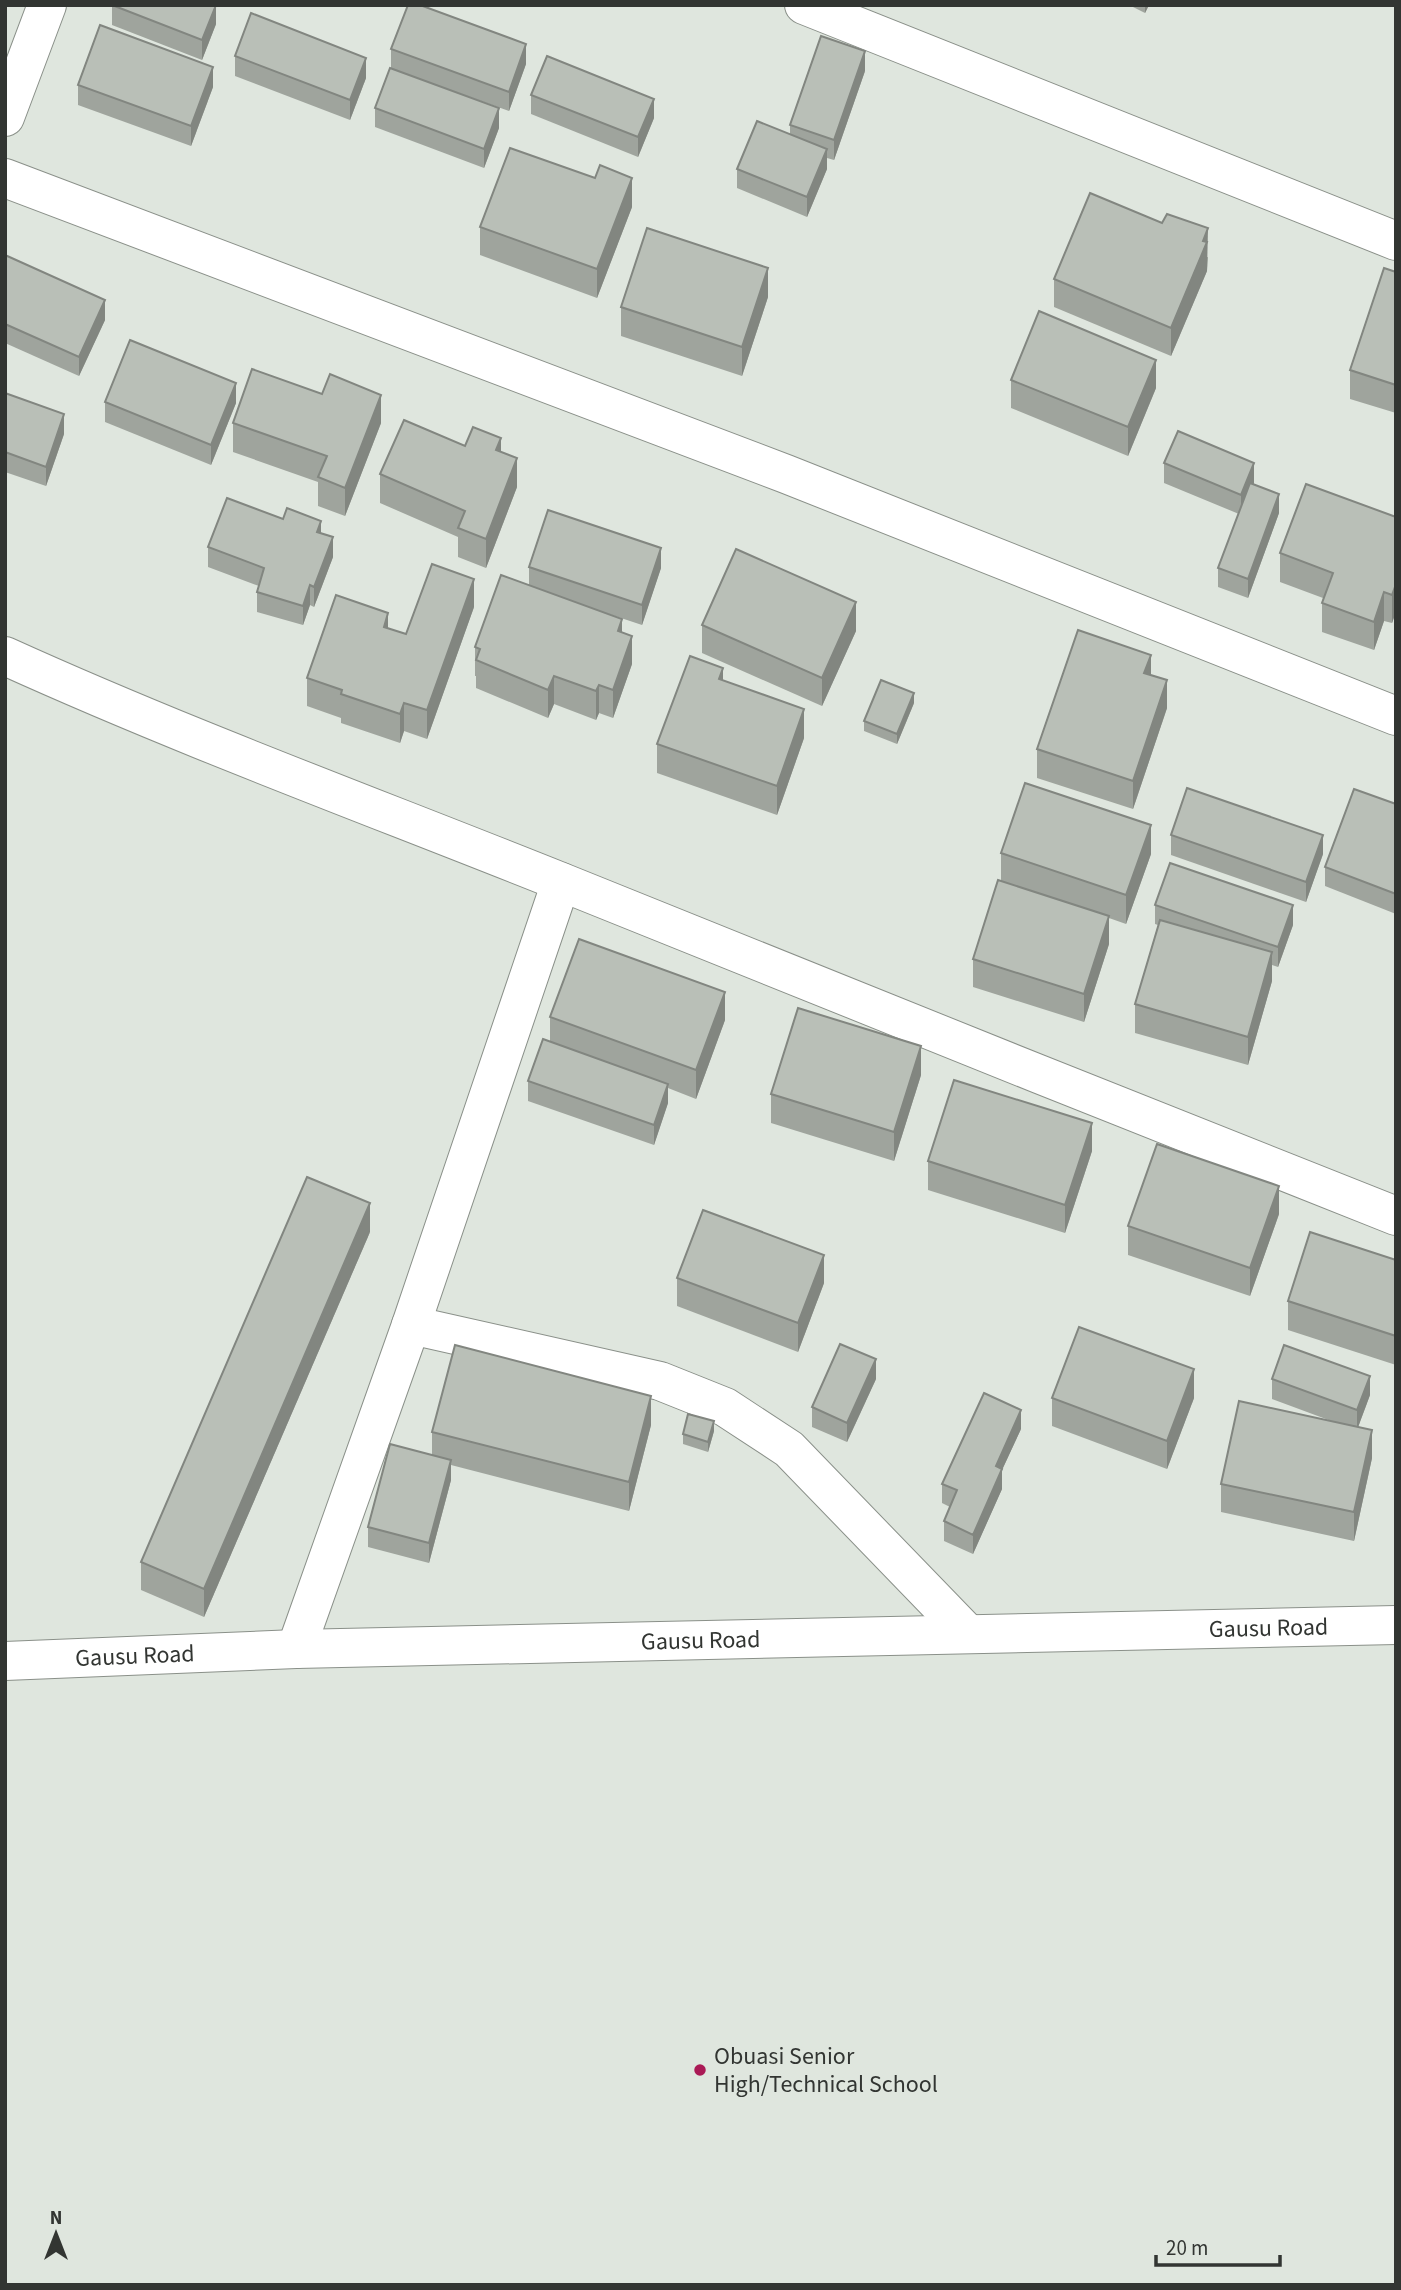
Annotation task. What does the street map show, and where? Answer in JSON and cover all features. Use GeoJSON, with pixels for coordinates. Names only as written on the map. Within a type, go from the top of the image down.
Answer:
{"type":"FeatureCollection","features":[{"type":"Feature","properties":{"kind":"street"},"geometry":{"type":"LineString","coordinates":[[5,117],[47,5]]}},
{"type":"Feature","properties":{"kind":"street"},"geometry":{"type":"LineString","coordinates":[[804,5],[1396,241]]}},
{"type":"Feature","properties":{"kind":"street"},"geometry":{"type":"LineString","coordinates":[[5,178],[786,474],[1396,716]]}},
{"type":"Feature","properties":{"kind":"street"},"geometry":{"type":"LineString","coordinates":[[5,656],[292,776],[1065,1087],[1396,1216]]}},
{"type":"Feature","properties":{"kind":"street"},"geometry":{"type":"LineString","coordinates":[[296,1648],[411,1325],[561,882]]}},
{"type":"Feature","properties":{"kind":"street"},"geometry":{"type":"LineString","coordinates":[[411,1325],[660,1381],[725,1407],[789,1449],[968,1634]]}},
{"type":"Feature","properties":{"kind":"street","name":"Gausu Road"},"geometry":{"type":"LineString","coordinates":[[5,1661],[296,1648],[1396,1625]]}},
{"type":"Feature","properties":{"kind":"building"},"geometry":{"type":"Polygon","coordinates":[[[112,5],[216,5],[202,40],[112,5]]]}},
{"type":"Feature","properties":{"kind":"building"},"geometry":{"type":"Polygon","coordinates":[[[408,5],[420,5],[526,44],[509,92],[391,49],[408,5]]]}},
{"type":"Feature","properties":{"kind":"building"},"geometry":{"type":"Polygon","coordinates":[[[251,13],[366,58],[350,100],[235,56],[251,13]]]}},
{"type":"Feature","properties":{"kind":"building"},"geometry":{"type":"Polygon","coordinates":[[[100,25],[213,67],[191,126],[78,85],[100,25]]]}},
{"type":"Feature","properties":{"kind":"building"},"geometry":{"type":"Polygon","coordinates":[[[821,36],[865,51],[834,140],[790,125],[821,36]]]}},
{"type":"Feature","properties":{"kind":"building"},"geometry":{"type":"Polygon","coordinates":[[[547,56],[654,99],[638,137],[531,95],[547,56]]]}},
{"type":"Feature","properties":{"kind":"building"},"geometry":{"type":"Polygon","coordinates":[[[390,68],[499,108],[484,149],[375,108],[390,68]]]}},
{"type":"Feature","properties":{"kind":"building"},"geometry":{"type":"Polygon","coordinates":[[[757,121],[827,149],[807,197],[737,169],[757,121]]]}},
{"type":"Feature","properties":{"kind":"building"},"geometry":{"type":"Polygon","coordinates":[[[510,148],[595,178],[600,165],[632,178],[597,269],[480,227],[510,148]]]}},
{"type":"Feature","properties":{"kind":"building"},"geometry":{"type":"Polygon","coordinates":[[[1090,193],[1162,223],[1167,214],[1208,228],[1203,241],[1207,242],[1171,328],[1054,279],[1090,193]]]}},
{"type":"Feature","properties":{"kind":"building"},"geometry":{"type":"Polygon","coordinates":[[[647,228],[768,268],[742,347],[621,307],[647,228]]]}},
{"type":"Feature","properties":{"kind":"building"},"geometry":{"type":"Polygon","coordinates":[[[5,255],[105,300],[79,357],[5,324],[5,255]]]}},
{"type":"Feature","properties":{"kind":"building"},"geometry":{"type":"Polygon","coordinates":[[[1384,268],[1396,272],[1396,385],[1350,370],[1384,268]]]}},
{"type":"Feature","properties":{"kind":"building"},"geometry":{"type":"Polygon","coordinates":[[[1039,311],[1156,360],[1128,427],[1011,380],[1039,311]]]}},
{"type":"Feature","properties":{"kind":"building"},"geometry":{"type":"Polygon","coordinates":[[[130,340],[236,383],[211,445],[105,402],[130,340]]]}},
{"type":"Feature","properties":{"kind":"building"},"geometry":{"type":"Polygon","coordinates":[[[252,369],[322,394],[330,374],[381,395],[345,488],[318,477],[327,456],[233,423],[252,369]]]}},
{"type":"Feature","properties":{"kind":"building"},"geometry":{"type":"Polygon","coordinates":[[[5,393],[64,414],[46,467],[5,452],[5,393]]]}},
{"type":"Feature","properties":{"kind":"building"},"geometry":{"type":"Polygon","coordinates":[[[404,420],[465,446],[473,427],[501,438],[496,450],[517,458],[486,539],[458,528],[465,511],[380,474],[404,420]]]}},
{"type":"Feature","properties":{"kind":"building"},"geometry":{"type":"Polygon","coordinates":[[[1178,431],[1254,463],[1241,495],[1164,463],[1178,431]]]}},
{"type":"Feature","properties":{"kind":"building"},"geometry":{"type":"Polygon","coordinates":[[[1250,483],[1279,494],[1248,579],[1218,568],[1250,483]]]}},
{"type":"Feature","properties":{"kind":"building"},"geometry":{"type":"Polygon","coordinates":[[[1306,484],[1396,517],[1396,584],[1392,595],[1384,592],[1374,622],[1322,603],[1333,573],[1280,553],[1306,484]]]}},
{"type":"Feature","properties":{"kind":"building"},"geometry":{"type":"Polygon","coordinates":[[[227,498],[283,519],[287,508],[321,521],[317,532],[333,537],[314,587],[310,585],[303,606],[257,592],[264,568],[208,547],[227,498]]]}},
{"type":"Feature","properties":{"kind":"building"},"geometry":{"type":"Polygon","coordinates":[[[548,510],[661,548],[642,605],[529,567],[548,510]]]}},
{"type":"Feature","properties":{"kind":"building"},"geometry":{"type":"Polygon","coordinates":[[[736,549],[856,602],[822,678],[702,625],[736,549]]]}},
{"type":"Feature","properties":{"kind":"building"},"geometry":{"type":"Polygon","coordinates":[[[432,564],[474,579],[427,710],[404,703],[400,714],[341,694],[342,690],[307,678],[336,595],[388,613],[384,627],[406,634],[432,564]]]}},
{"type":"Feature","properties":{"kind":"building"},"geometry":{"type":"Polygon","coordinates":[[[501,575],[622,619],[618,631],[632,636],[613,690],[599,685],[596,691],[554,676],[548,690],[476,660],[480,649],[475,647],[501,575]]]}},
{"type":"Feature","properties":{"kind":"building"},"geometry":{"type":"Polygon","coordinates":[[[1078,630],[1151,655],[1144,673],[1167,680],[1133,781],[1037,749],[1078,630]]]}},
{"type":"Feature","properties":{"kind":"building"},"geometry":{"type":"Polygon","coordinates":[[[690,656],[723,668],[719,679],[804,709],[777,786],[657,744],[690,656]]]}},
{"type":"Feature","properties":{"kind":"building"},"geometry":{"type":"Polygon","coordinates":[[[881,680],[914,693],[897,734],[864,721],[881,680]]]}},
{"type":"Feature","properties":{"kind":"building"},"geometry":{"type":"Polygon","coordinates":[[[1025,783],[1151,825],[1126,895],[1001,853],[1025,783]]]}},
{"type":"Feature","properties":{"kind":"building"},"geometry":{"type":"Polygon","coordinates":[[[1187,788],[1323,835],[1306,882],[1171,835],[1187,788]]]}},
{"type":"Feature","properties":{"kind":"building"},"geometry":{"type":"Polygon","coordinates":[[[1354,789],[1396,804],[1396,894],[1325,867],[1354,789]]]}},
{"type":"Feature","properties":{"kind":"building"},"geometry":{"type":"Polygon","coordinates":[[[1170,863],[1293,905],[1278,947],[1155,905],[1170,863]]]}},
{"type":"Feature","properties":{"kind":"building"},"geometry":{"type":"Polygon","coordinates":[[[998,880],[1109,916],[1084,994],[973,959],[998,880]]]}},
{"type":"Feature","properties":{"kind":"building"},"geometry":{"type":"Polygon","coordinates":[[[1160,920],[1272,952],[1248,1037],[1135,1004],[1160,920]]]}},
{"type":"Feature","properties":{"kind":"building"},"geometry":{"type":"Polygon","coordinates":[[[579,939],[725,992],[696,1070],[550,1017],[579,939]]]}},
{"type":"Feature","properties":{"kind":"building"},"geometry":{"type":"Polygon","coordinates":[[[798,1008],[921,1046],[894,1132],[771,1094],[798,1008]]]}},
{"type":"Feature","properties":{"kind":"building"},"geometry":{"type":"Polygon","coordinates":[[[543,1039],[668,1084],[654,1125],[528,1081],[543,1039]]]}},
{"type":"Feature","properties":{"kind":"building"},"geometry":{"type":"Polygon","coordinates":[[[954,1080],[1092,1123],[1065,1205],[928,1161],[954,1080]]]}},
{"type":"Feature","properties":{"kind":"building"},"geometry":{"type":"Polygon","coordinates":[[[1157,1144],[1279,1186],[1250,1268],[1128,1226],[1157,1144]]]}},
{"type":"Feature","properties":{"kind":"building"},"geometry":{"type":"Polygon","coordinates":[[[307,1177],[370,1203],[204,1589],[141,1562],[307,1177]]]}},
{"type":"Feature","properties":{"kind":"building"},"geometry":{"type":"Polygon","coordinates":[[[703,1210],[824,1255],[798,1323],[677,1278],[703,1210]]]}},
{"type":"Feature","properties":{"kind":"building"},"geometry":{"type":"Polygon","coordinates":[[[1310,1232],[1396,1260],[1396,1336],[1288,1301],[1310,1232]]]}},
{"type":"Feature","properties":{"kind":"building"},"geometry":{"type":"Polygon","coordinates":[[[1079,1327],[1194,1369],[1167,1441],[1052,1398],[1079,1327]]]}},
{"type":"Feature","properties":{"kind":"building"},"geometry":{"type":"Polygon","coordinates":[[[840,1344],[876,1359],[847,1423],[812,1407],[840,1344]]]}},
{"type":"Feature","properties":{"kind":"building"},"geometry":{"type":"Polygon","coordinates":[[[455,1345],[651,1396],[629,1482],[432,1432],[455,1345]]]}},
{"type":"Feature","properties":{"kind":"building"},"geometry":{"type":"Polygon","coordinates":[[[1284,1345],[1370,1376],[1357,1410],[1272,1379],[1284,1345]]]}},
{"type":"Feature","properties":{"kind":"building"},"geometry":{"type":"Polygon","coordinates":[[[984,1393],[1021,1410],[996,1466],[1002,1469],[973,1535],[944,1521],[957,1490],[942,1484],[984,1393]]]}},
{"type":"Feature","properties":{"kind":"building"},"geometry":{"type":"Polygon","coordinates":[[[1239,1401],[1372,1430],[1354,1512],[1221,1484],[1239,1401]]]}},
{"type":"Feature","properties":{"kind":"building"},"geometry":{"type":"Polygon","coordinates":[[[688,1414],[714,1421],[708,1442],[683,1434],[688,1414]]]}},
{"type":"Feature","properties":{"kind":"building"},"geometry":{"type":"Polygon","coordinates":[[[390,1444],[451,1460],[429,1543],[368,1527],[390,1444]]]}},
{"type":"Feature","properties":{"kind":"place","name":"Obuasi Senior High/Technical School"},"geometry":{"type":"Point","coordinates":[700,2070]}}]}
